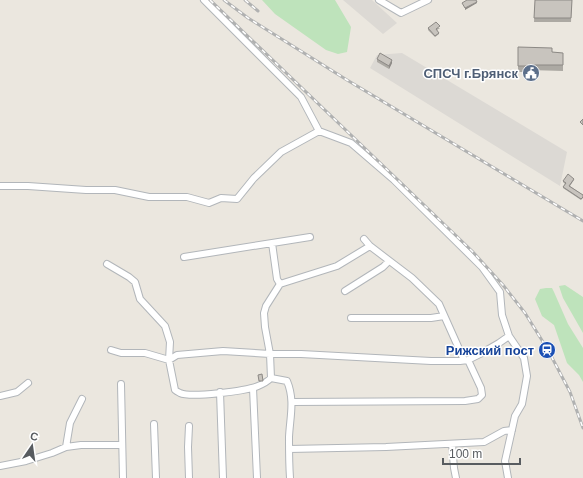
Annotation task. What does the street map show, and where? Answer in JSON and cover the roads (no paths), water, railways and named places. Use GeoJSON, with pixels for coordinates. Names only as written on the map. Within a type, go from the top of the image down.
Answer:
{"type":"FeatureCollection","features":[{"type":"Feature","properties":{"kind":"street"},"geometry":{"type":"LineString","coordinates":[[204,0],[301,97],[319,131],[351,143],[394,180],[482,267],[500,292],[502,315],[509,336],[524,358],[527,376],[522,404],[515,416],[505,461],[508,478]]}},
{"type":"Feature","properties":{"kind":"street"},"geometry":{"type":"LineString","coordinates":[[379,0],[401,13],[428,0]]}},
{"type":"Feature","properties":{"kind":"street"},"geometry":{"type":"LineString","coordinates":[[0,186],[115,190],[149,197],[187,196],[209,203],[221,198],[237,199],[254,178],[281,152],[319,131]]}},
{"type":"Feature","properties":{"kind":"street"},"geometry":{"type":"LineString","coordinates":[[184,257],[310,237]]}},
{"type":"Feature","properties":{"kind":"street"},"geometry":{"type":"LineString","coordinates":[[292,402],[465,401],[478,399],[482,396],[481,388],[439,304],[400,267],[389,261],[370,246],[364,239]]}},
{"type":"Feature","properties":{"kind":"street"},"geometry":{"type":"LineString","coordinates":[[272,243],[276,279],[280,284]]}},
{"type":"Feature","properties":{"kind":"street"},"geometry":{"type":"LineString","coordinates":[[106,264],[135,282],[140,299],[165,326],[170,342],[169,360],[174,390],[180,394],[193,395],[238,391],[253,388],[267,382],[271,378],[270,354],[264,313],[266,306],[280,284],[337,266],[370,246]]}},
{"type":"Feature","properties":{"kind":"street"},"geometry":{"type":"LineString","coordinates":[[345,291],[383,267],[389,261]]}},
{"type":"Feature","properties":{"kind":"street"},"geometry":{"type":"LineString","coordinates":[[350,318],[431,318],[444,316]]}},
{"type":"Feature","properties":{"kind":"street"},"geometry":{"type":"LineString","coordinates":[[169,360],[177,355],[223,351],[431,361],[466,360],[500,343],[509,336]]}},
{"type":"Feature","properties":{"kind":"street"},"geometry":{"type":"LineString","coordinates":[[111,350],[121,353],[145,352],[169,360]]}},
{"type":"Feature","properties":{"kind":"street"},"geometry":{"type":"LineString","coordinates":[[271,378],[287,381],[290,388],[292,402],[289,449],[290,478]]}},
{"type":"Feature","properties":{"kind":"street"},"geometry":{"type":"LineString","coordinates":[[0,396],[17,392],[28,383]]}},
{"type":"Feature","properties":{"kind":"street"},"geometry":{"type":"LineString","coordinates":[[121,384],[123,478]]}},
{"type":"Feature","properties":{"kind":"street"},"geometry":{"type":"LineString","coordinates":[[253,388],[257,478]]}},
{"type":"Feature","properties":{"kind":"street"},"geometry":{"type":"LineString","coordinates":[[220,392],[223,478]]}},
{"type":"Feature","properties":{"kind":"street"},"geometry":{"type":"LineString","coordinates":[[66,447],[70,423],[82,399]]}},
{"type":"Feature","properties":{"kind":"street"},"geometry":{"type":"LineString","coordinates":[[154,424],[156,478]]}},
{"type":"Feature","properties":{"kind":"street"},"geometry":{"type":"LineString","coordinates":[[188,426],[189,478]]}},
{"type":"Feature","properties":{"kind":"street"},"geometry":{"type":"LineString","coordinates":[[289,449],[386,447],[484,442],[504,431],[512,430]]}},
{"type":"Feature","properties":{"kind":"street"},"geometry":{"type":"LineString","coordinates":[[452,444],[456,478]]}},
{"type":"Feature","properties":{"kind":"street"},"geometry":{"type":"LineString","coordinates":[[0,466],[39,457],[66,447],[81,445],[122,445]]}},
{"type":"Feature","properties":{"kind":"railway"},"geometry":{"type":"LineString","coordinates":[[210,0],[472,251],[503,285],[525,313],[548,350],[570,392],[583,428]]}},
{"type":"Feature","properties":{"kind":"railway"},"geometry":{"type":"LineString","coordinates":[[224,0],[248,18],[347,80],[583,221]]}},
{"type":"Feature","properties":{"kind":"railway"},"geometry":{"type":"LineString","coordinates":[[245,0],[258,11]]}},
{"type":"Feature","properties":{"kind":"place","name":"СПСЧ г.Брянск"},"geometry":{"type":"Point","coordinates":[531,73]}},
{"type":"Feature","properties":{"kind":"place","name":"Рижский пост"},"geometry":{"type":"Point","coordinates":[547,350]}}]}
